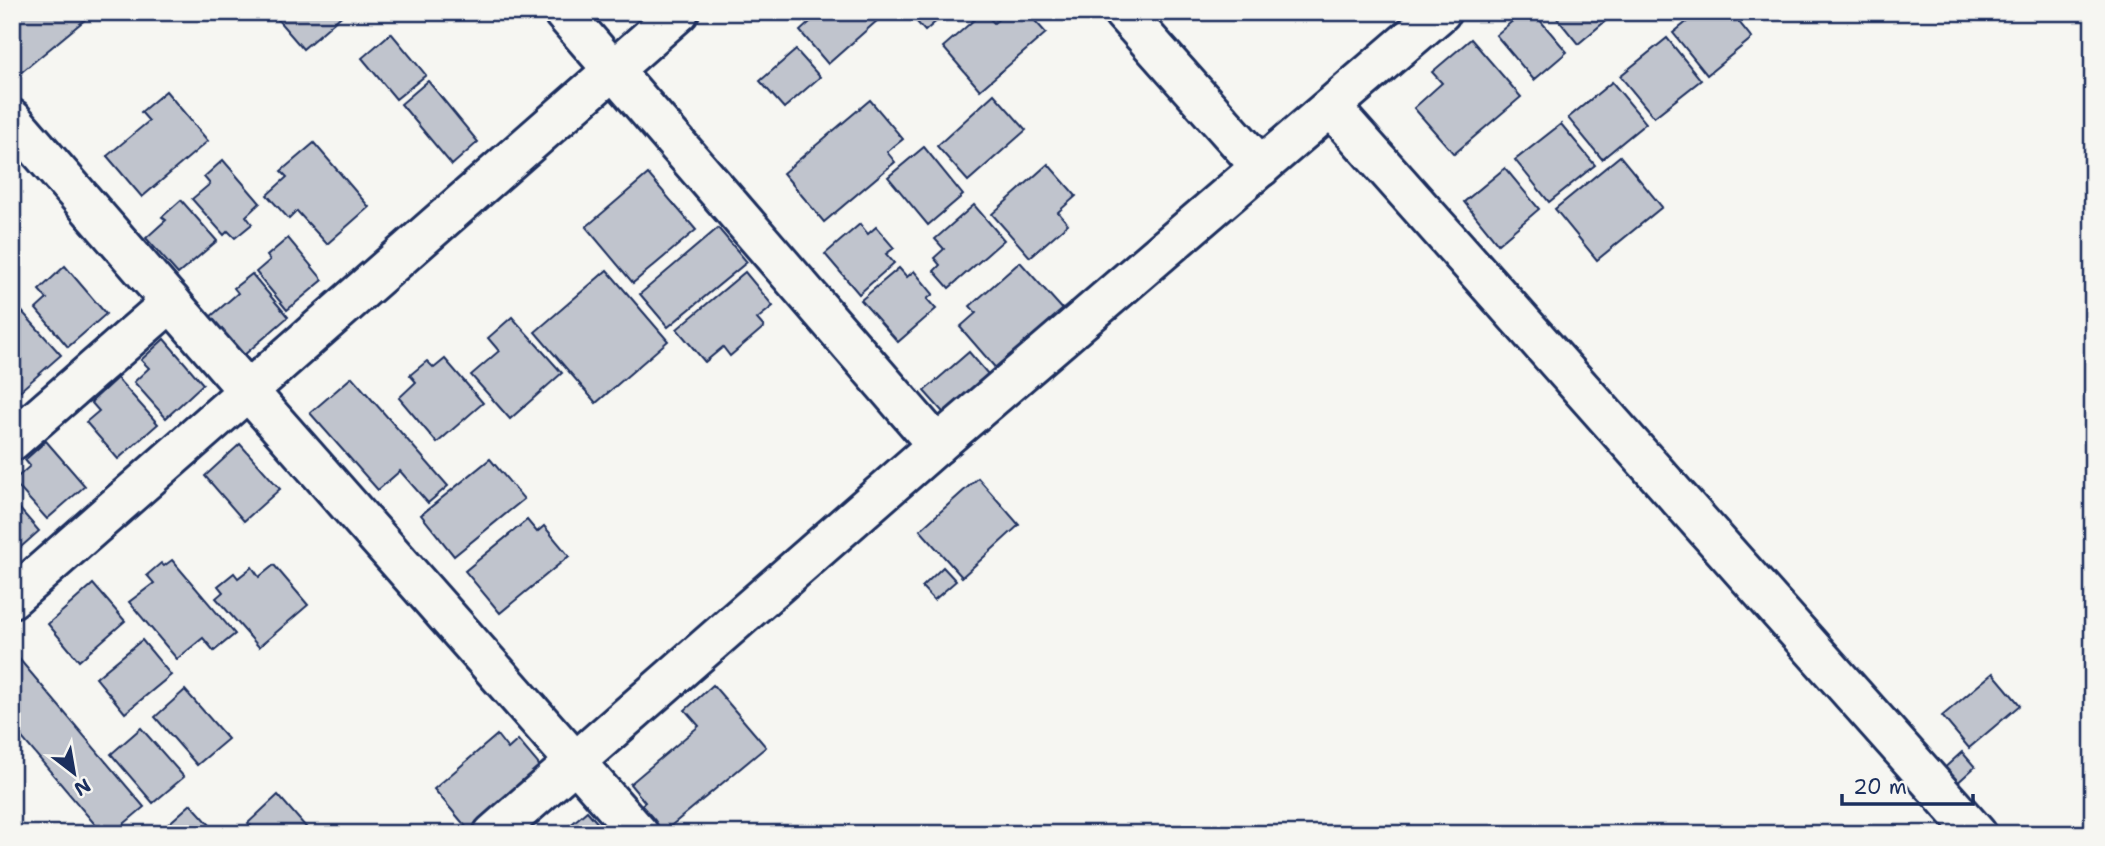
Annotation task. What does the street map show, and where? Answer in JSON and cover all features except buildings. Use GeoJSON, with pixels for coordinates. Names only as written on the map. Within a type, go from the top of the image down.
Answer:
{"type":"FeatureCollection","features":[{"type":"Feature","properties":{"kind":"street"},"geometry":{"type":"LineString","coordinates":[[563,12],[937,445]]}},
{"type":"Feature","properties":{"kind":"street"},"geometry":{"type":"LineString","coordinates":[[12,598],[679,12]]}},
{"type":"Feature","properties":{"kind":"street"},"geometry":{"type":"LineString","coordinates":[[1123,12],[1261,167]]}},
{"type":"Feature","properties":{"kind":"street"},"geometry":{"type":"LineString","coordinates":[[493,834],[937,445],[1441,12]]}},
{"type":"Feature","properties":{"kind":"street"},"geometry":{"type":"LineString","coordinates":[[1331,107],[1977,834]]}},
{"type":"Feature","properties":{"kind":"street"},"geometry":{"type":"LineString","coordinates":[[12,119],[639,834]]}},
{"type":"Feature","properties":{"kind":"street"},"geometry":{"type":"LineString","coordinates":[[12,441],[171,302]]}}]}
